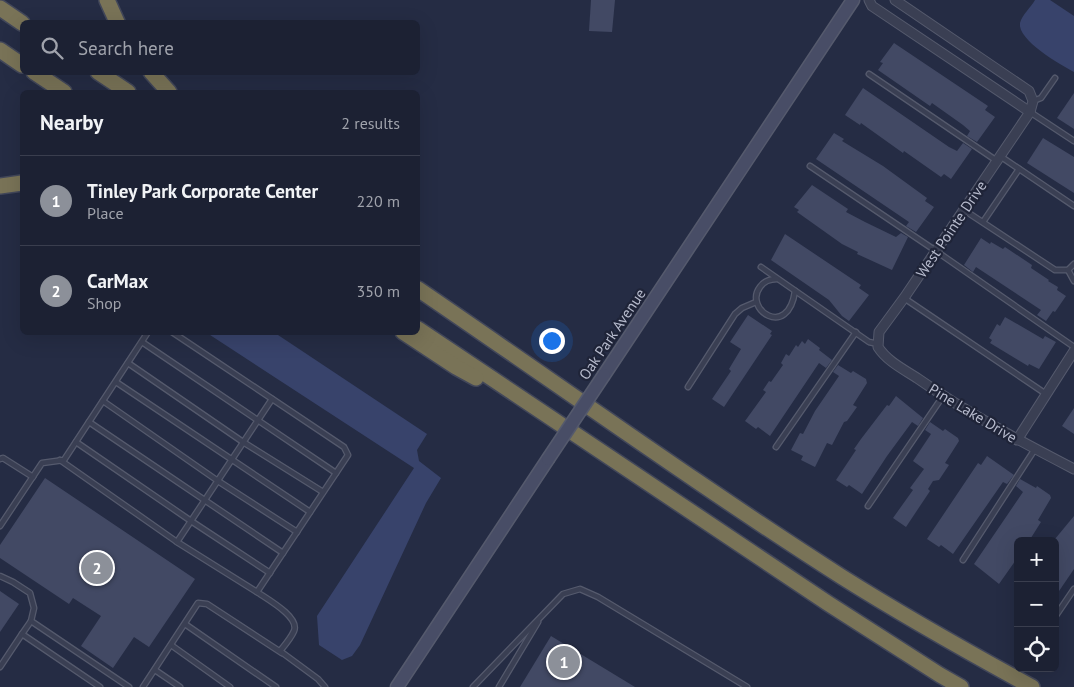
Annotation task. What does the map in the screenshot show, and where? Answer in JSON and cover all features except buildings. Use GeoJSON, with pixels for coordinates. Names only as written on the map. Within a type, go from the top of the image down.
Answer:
{"type":"FeatureCollection","features":[{"type":"Feature","properties":{"kind":"highway"},"geometry":{"type":"LineString","coordinates":[[107,0],[116,20]]}},
{"type":"Feature","properties":{"kind":"highway"},"geometry":{"type":"LineString","coordinates":[[0,8],[20,22]]}},
{"type":"Feature","properties":{"kind":"highway"},"geometry":{"type":"LineString","coordinates":[[0,50],[20,64]]}},
{"type":"Feature","properties":{"kind":"highway"},"geometry":{"type":"LineString","coordinates":[[38,75],[61,90]]}},
{"type":"Feature","properties":{"kind":"highway"},"geometry":{"type":"LineString","coordinates":[[102,75],[125,90]]}},
{"type":"Feature","properties":{"kind":"highway"},"geometry":{"type":"LineString","coordinates":[[154,75],[167,90]]}},
{"type":"Feature","properties":{"kind":"highway"},"geometry":{"type":"LineString","coordinates":[[0,186],[20,183]]}},
{"type":"Feature","properties":{"kind":"highway"},"geometry":{"type":"LineString","coordinates":[[420,290],[704,485],[843,577],[1032,687]]}},
{"type":"Feature","properties":{"kind":"highway"},"geometry":{"type":"LineString","coordinates":[[420,330],[829,604],[961,687]]}},
{"type":"Feature","properties":{"kind":"highway"},"geometry":{"type":"LineString","coordinates":[[408,335],[456,367],[551,418]]}},
{"type":"Feature","properties":{"kind":"street","name":"Oak Park Avenue"},"geometry":{"type":"LineString","coordinates":[[397,687],[854,0]]}},
{"type":"Feature","properties":{"kind":"street"},"geometry":{"type":"LineString","coordinates":[[869,0],[872,6],[1030,112]]}},
{"type":"Feature","properties":{"kind":"street"},"geometry":{"type":"LineString","coordinates":[[895,0],[1029,91],[1033,101]]}},
{"type":"Feature","properties":{"kind":"street","name":"West Pointe Drive"},"geometry":{"type":"LineString","coordinates":[[878,345],[879,332],[999,159],[1030,112],[1033,101]]}},
{"type":"Feature","properties":{"kind":"street","name":"Pine Lake Drive"},"geometry":{"type":"LineString","coordinates":[[878,345],[888,359],[943,396],[1017,440],[1074,469]]}},
{"type":"Feature","properties":{"kind":"street"},"geometry":{"type":"LineString","coordinates":[[1017,440],[1074,351]]}},
{"type":"Feature","properties":{"kind":"lane"},"geometry":{"type":"LineString","coordinates":[[868,74],[1074,206]]}},
{"type":"Feature","properties":{"kind":"lane"},"geometry":{"type":"LineString","coordinates":[[1033,101],[1041,98],[1055,78]]}},
{"type":"Feature","properties":{"kind":"lane"},"geometry":{"type":"LineString","coordinates":[[1030,112],[1074,141]]}},
{"type":"Feature","properties":{"kind":"lane"},"geometry":{"type":"LineString","coordinates":[[810,166],[1074,347]]}},
{"type":"Feature","properties":{"kind":"lane"},"geometry":{"type":"LineString","coordinates":[[983,222],[1019,169]]}},
{"type":"Feature","properties":{"kind":"lane"},"geometry":{"type":"LineString","coordinates":[[964,210],[1054,270],[1068,270],[1074,264]]}},
{"type":"Feature","properties":{"kind":"lane"},"geometry":{"type":"LineString","coordinates":[[761,267],[869,342],[878,345]]}},
{"type":"Feature","properties":{"kind":"lane"},"geometry":{"type":"LineString","coordinates":[[1068,270],[1074,281]]}},
{"type":"Feature","properties":{"kind":"lane"},"geometry":{"type":"LineString","coordinates":[[778,279],[772,279],[761,285],[756,296],[756,302],[763,313],[775,317],[781,316],[791,309],[796,291]]}},
{"type":"Feature","properties":{"kind":"lane"},"geometry":{"type":"LineString","coordinates":[[904,298],[1046,394]]}},
{"type":"Feature","properties":{"kind":"lane"},"geometry":{"type":"LineString","coordinates":[[688,387],[735,314],[742,308],[756,302]]}},
{"type":"Feature","properties":{"kind":"lane"},"geometry":{"type":"LineString","coordinates":[[776,447],[856,332]]}},
{"type":"Feature","properties":{"kind":"lane"},"geometry":{"type":"LineString","coordinates":[[0,526],[42,463],[64,460],[146,335]]}},
{"type":"Feature","properties":{"kind":"lane"},"geometry":{"type":"LineString","coordinates":[[176,335],[344,447],[348,455],[257,592]]}},
{"type":"Feature","properties":{"kind":"lane"},"geometry":{"type":"LineString","coordinates":[[142,342],[336,473]]}},
{"type":"Feature","properties":{"kind":"lane"},"geometry":{"type":"LineString","coordinates":[[128,363],[243,442],[324,492]]}},
{"type":"Feature","properties":{"kind":"lane"},"geometry":{"type":"LineString","coordinates":[[116,382],[310,512]]}},
{"type":"Feature","properties":{"kind":"lane"},"geometry":{"type":"LineString","coordinates":[[868,506],[943,396]]}},
{"type":"Feature","properties":{"kind":"lane"},"geometry":{"type":"LineString","coordinates":[[177,542],[272,399]]}},
{"type":"Feature","properties":{"kind":"lane"},"geometry":{"type":"LineString","coordinates":[[102,401],[218,481],[297,532]]}},
{"type":"Feature","properties":{"kind":"lane"},"geometry":{"type":"LineString","coordinates":[[89,422],[283,553]]}},
{"type":"Feature","properties":{"kind":"lane"},"geometry":{"type":"LineString","coordinates":[[76,442],[270,573]]}},
{"type":"Feature","properties":{"kind":"lane"},"geometry":{"type":"LineString","coordinates":[[963,560],[1035,449]]}},
{"type":"Feature","properties":{"kind":"lane"},"geometry":{"type":"LineString","coordinates":[[0,459],[3,458],[33,477]]}},
{"type":"Feature","properties":{"kind":"lane"},"geometry":{"type":"LineString","coordinates":[[60,460],[177,542],[257,592],[291,616],[295,624],[295,630],[280,651],[283,653]]}},
{"type":"Feature","properties":{"kind":"lane"},"geometry":{"type":"LineString","coordinates":[[0,576],[30,593],[34,608],[31,621],[0,667]]}},
{"type":"Feature","properties":{"kind":"lane"},"geometry":{"type":"LineString","coordinates":[[473,687],[542,614],[564,594],[580,589],[598,597],[747,687]]}},
{"type":"Feature","properties":{"kind":"lane"},"geometry":{"type":"LineString","coordinates":[[1059,611],[1074,589]]}},
{"type":"Feature","properties":{"kind":"lane"},"geometry":{"type":"LineString","coordinates":[[144,687],[198,603],[207,604],[283,653],[318,679],[325,687]]}},
{"type":"Feature","properties":{"kind":"lane"},"geometry":{"type":"LineString","coordinates":[[499,687],[542,614]]}},
{"type":"Feature","properties":{"kind":"lane"},"geometry":{"type":"LineString","coordinates":[[31,621],[129,687]]}},
{"type":"Feature","properties":{"kind":"lane"},"geometry":{"type":"LineString","coordinates":[[184,624],[276,687]]}},
{"type":"Feature","properties":{"kind":"lane"},"geometry":{"type":"LineString","coordinates":[[22,634],[100,687]]}},
{"type":"Feature","properties":{"kind":"lane"},"geometry":{"type":"LineString","coordinates":[[171,645],[230,687]]}},
{"type":"Feature","properties":{"kind":"lane"},"geometry":{"type":"LineString","coordinates":[[155,670],[180,687]]}},
{"type":"Feature","properties":{"kind":"water"},"geometry":{"type":"Polygon","coordinates":[[[1035,0],[1050,0],[1074,16],[1074,72],[1032,44],[1021,30],[1021,20],[1035,0]]]}},
{"type":"Feature","properties":{"kind":"water"},"geometry":{"type":"Polygon","coordinates":[[[210,335],[278,335],[427,434],[417,450],[419,461],[441,478],[426,503],[360,645],[352,656],[342,660],[319,645],[317,616],[414,468],[210,335]]]}},
{"type":"Feature","properties":{"kind":"place","name":"CarMax"},"geometry":{"type":"Point","coordinates":[97,568]}},
{"type":"Feature","properties":{"kind":"place","name":"Tinley Park Corporate Center"},"geometry":{"type":"Point","coordinates":[564,662]}}]}
